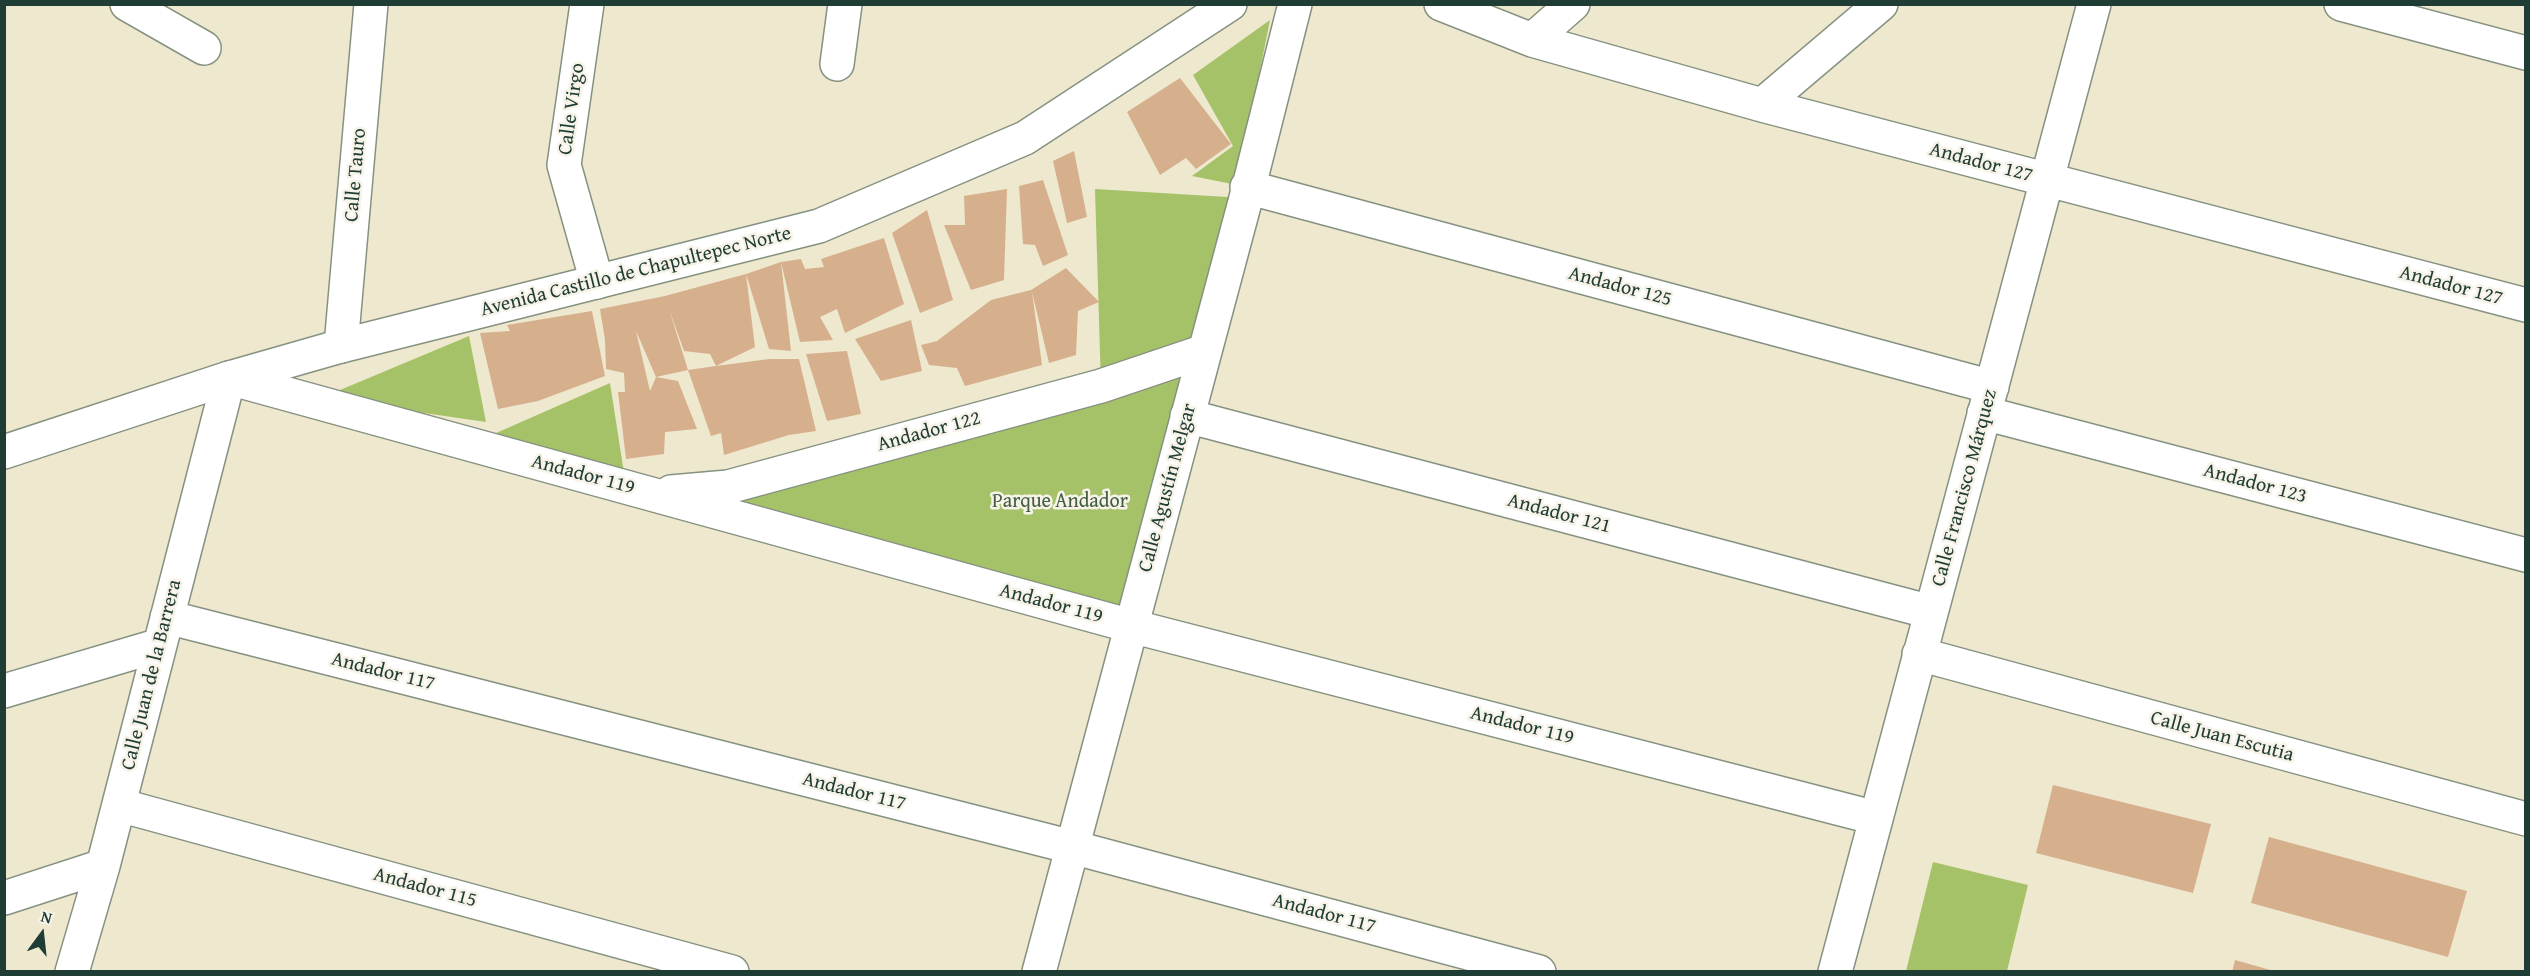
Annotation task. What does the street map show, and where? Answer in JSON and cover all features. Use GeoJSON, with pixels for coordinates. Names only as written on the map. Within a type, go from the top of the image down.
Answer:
{"type":"FeatureCollection","features":[{"type":"Feature","properties":{"kind":"street"},"geometry":{"type":"LineString","coordinates":[[127,4],[204,48]]}},
{"type":"Feature","properties":{"kind":"street","name":"Calle Tauro"},"geometry":{"type":"LineString","coordinates":[[341,346],[371,4]]}},
{"type":"Feature","properties":{"kind":"street","name":"Calle Virgo"},"geometry":{"type":"LineString","coordinates":[[587,4],[564,165],[597,282]]}},
{"type":"Feature","properties":{"kind":"street"},"geometry":{"type":"LineString","coordinates":[[837,64],[845,4]]}},
{"type":"Feature","properties":{"kind":"street","name":"Avenida Castillo de Chapultepec Norte"},"geometry":{"type":"LineString","coordinates":[[4,452],[229,378],[341,346],[819,226],[1025,138],[1230,4]]}},
{"type":"Feature","properties":{"kind":"street","name":"Calle Agustín Melgar"},"geometry":{"type":"LineString","coordinates":[[1039,972],[1295,4]]}},
{"type":"Feature","properties":{"kind":"street","name":"Andador 127"},"geometry":{"type":"LineString","coordinates":[[1441,4],[1532,40],[1762,105],[2526,305]]}},
{"type":"Feature","properties":{"kind":"street"},"geometry":{"type":"LineString","coordinates":[[1532,40],[1573,4]]}},
{"type":"Feature","properties":{"kind":"street"},"geometry":{"type":"LineString","coordinates":[[1762,105],[1881,4]]}},
{"type":"Feature","properties":{"kind":"street","name":"Calle Francisco Márquez"},"geometry":{"type":"LineString","coordinates":[[1835,972],[2094,4]]}},
{"type":"Feature","properties":{"kind":"street"},"geometry":{"type":"LineString","coordinates":[[2341,4],[2526,53]]}},
{"type":"Feature","properties":{"kind":"street","name":"Andador 125"},"geometry":{"type":"LineString","coordinates":[[1247,187],[1988,400]]}},
{"type":"Feature","properties":{"kind":"street","name":"Andador 122"},"geometry":{"type":"LineString","coordinates":[[650,494],[728,487],[1101,386],[1205,351]]}},
{"type":"Feature","properties":{"kind":"street","name":"Andador 119"},"geometry":{"type":"LineString","coordinates":[[229,378],[1131,626],[1876,818]]}},
{"type":"Feature","properties":{"kind":"street","name":"Calle Juan de la Barrera"},"geometry":{"type":"LineString","coordinates":[[72,972],[103,866],[229,378]]}},
{"type":"Feature","properties":{"kind":"street","name":"Andador 123"},"geometry":{"type":"LineString","coordinates":[[1988,400],[2526,555]]}},
{"type":"Feature","properties":{"kind":"street","name":"Andador 121"},"geometry":{"type":"LineString","coordinates":[[1187,416],[1931,612]]}},
{"type":"Feature","properties":{"kind":"street"},"geometry":{"type":"LineString","coordinates":[[4,692],[164,631]]}},
{"type":"Feature","properties":{"kind":"street","name":"Andador 117"},"geometry":{"type":"LineString","coordinates":[[164,631],[1072,847],[1539,972]]}},
{"type":"Feature","properties":{"kind":"street","name":"Calle Juan Escutia"},"geometry":{"type":"LineString","coordinates":[[1919,654],[2526,819]]}},
{"type":"Feature","properties":{"kind":"street","name":"Andador 115"},"geometry":{"type":"LineString","coordinates":[[119,805],[732,972]]}},
{"type":"Feature","properties":{"kind":"street"},"geometry":{"type":"LineString","coordinates":[[4,898],[103,866]]}},
{"type":"Feature","properties":{"kind":"green space"},"geometry":{"type":"Polygon","coordinates":[[[1270,20],[1237,185],[1192,176],[1233,146],[1193,75],[1270,20]]]}},
{"type":"Feature","properties":{"kind":"green space","name":"Parque Andador"},"geometry":{"type":"Polygon","coordinates":[[[1095,189],[1244,198],[1131,625],[730,515],[728,487],[1101,386],[1095,189]]]}},
{"type":"Feature","properties":{"kind":"green space"},"geometry":{"type":"Polygon","coordinates":[[[469,336],[486,422],[321,398],[469,336]]]}},
{"type":"Feature","properties":{"kind":"green space"},"geometry":{"type":"Polygon","coordinates":[[[610,383],[624,473],[446,455],[610,383]]]}},
{"type":"Feature","properties":{"kind":"green space"},"geometry":{"type":"Polygon","coordinates":[[[1933,862],[2028,885],[2007,971],[1906,971],[1933,862]]]}},
{"type":"Feature","properties":{"kind":"building"},"geometry":{"type":"Polygon","coordinates":[[[1180,78],[1231,144],[1196,169],[1186,158],[1160,175],[1127,112],[1180,78]]]}},
{"type":"Feature","properties":{"kind":"building"},"geometry":{"type":"Polygon","coordinates":[[[1074,151],[1087,217],[1067,223],[1053,161],[1074,151]]]}},
{"type":"Feature","properties":{"kind":"building"},"geometry":{"type":"Polygon","coordinates":[[[1043,180],[1068,255],[1043,266],[1035,245],[1023,244],[1019,186],[1043,180]]]}},
{"type":"Feature","properties":{"kind":"building"},"geometry":{"type":"Polygon","coordinates":[[[1007,189],[1004,280],[971,290],[944,225],[965,225],[964,196],[1007,189]]]}},
{"type":"Feature","properties":{"kind":"building"},"geometry":{"type":"Polygon","coordinates":[[[927,210],[953,300],[920,313],[892,233],[927,210]]]}},
{"type":"Feature","properties":{"kind":"building"},"geometry":{"type":"Polygon","coordinates":[[[884,238],[904,304],[845,333],[837,309],[820,317],[833,340],[800,342],[781,262],[801,259],[805,269],[824,267],[821,259],[884,238]]]}},
{"type":"Feature","properties":{"kind":"building"},"geometry":{"type":"Polygon","coordinates":[[[781,262],[791,351],[769,349],[746,274],[781,262]]]}},
{"type":"Feature","properties":{"kind":"building"},"geometry":{"type":"Polygon","coordinates":[[[1066,268],[1099,302],[1078,311],[1076,355],[1049,363],[1032,292],[1042,365],[965,386],[957,368],[929,365],[921,345],[937,341],[991,300],[1031,290],[1066,268]]]}},
{"type":"Feature","properties":{"kind":"building"},"geometry":{"type":"Polygon","coordinates":[[[746,274],[755,347],[716,366],[710,354],[684,351],[669,309],[688,370],[656,377],[678,381],[697,429],[665,432],[664,454],[626,459],[618,392],[625,392],[624,373],[606,369],[605,340],[600,309],[665,296],[746,274]],[[636,331],[650,391],[656,377],[636,331]]]}},
{"type":"Feature","properties":{"kind":"building"},"geometry":{"type":"Polygon","coordinates":[[[592,311],[605,376],[538,401],[498,409],[480,333],[510,331],[507,325],[592,311]]]}},
{"type":"Feature","properties":{"kind":"building"},"geometry":{"type":"Polygon","coordinates":[[[911,320],[922,371],[881,381],[855,339],[911,320]]]}},
{"type":"Feature","properties":{"kind":"building"},"geometry":{"type":"Polygon","coordinates":[[[847,351],[861,414],[827,421],[806,354],[847,351]]]}},
{"type":"Feature","properties":{"kind":"building"},"geometry":{"type":"Polygon","coordinates":[[[769,359],[799,359],[816,431],[789,435],[724,455],[721,433],[711,436],[688,370],[769,359]]]}},
{"type":"Feature","properties":{"kind":"building"},"geometry":{"type":"Polygon","coordinates":[[[2053,785],[2211,824],[2193,893],[2036,853],[2053,785]]]}},
{"type":"Feature","properties":{"kind":"building"},"geometry":{"type":"Polygon","coordinates":[[[2269,837],[2467,891],[2448,957],[2251,903],[2269,837]]]}},
{"type":"Feature","properties":{"kind":"building"},"geometry":{"type":"Polygon","coordinates":[[[2235,960],[2274,971],[2274,972],[2232,972],[2235,960]]]}}]}
